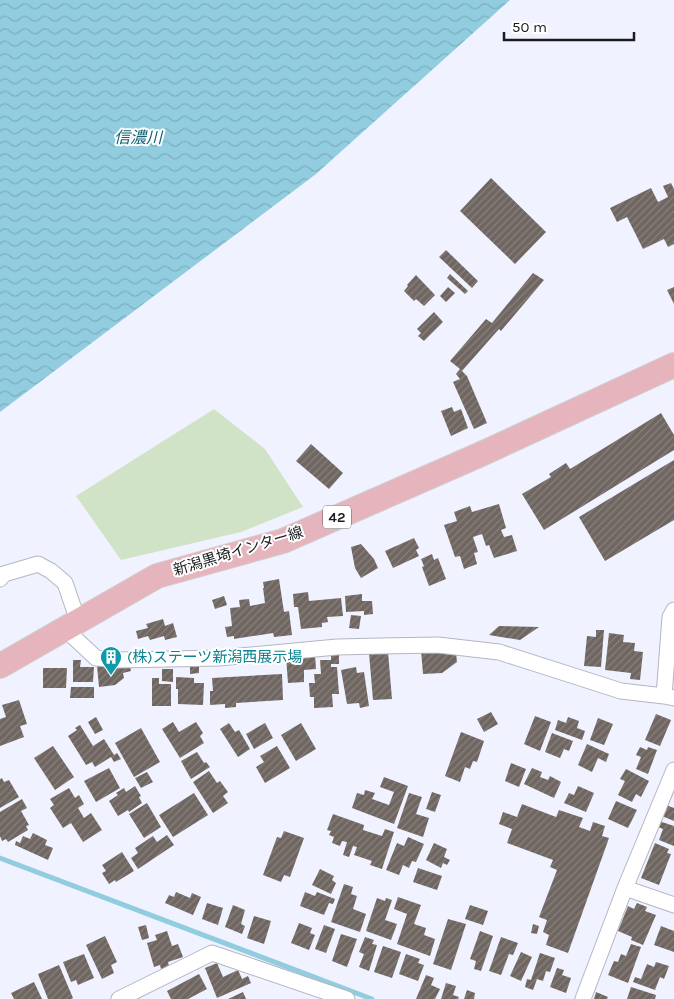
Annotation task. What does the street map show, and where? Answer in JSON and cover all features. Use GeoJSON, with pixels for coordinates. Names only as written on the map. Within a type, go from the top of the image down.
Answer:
{"type":"FeatureCollection","features":[{"type":"Feature","properties":{"kind":"main road","name":"新潟黒埼インター線"},"geometry":{"type":"LineString","coordinates":[[0,666],[157,576],[283,541],[479,455],[674,365]]}},
{"type":"Feature","properties":{"kind":"street"},"geometry":{"type":"LineString","coordinates":[[0,579],[4,574],[38,564],[52,571],[64,583],[72,625],[96,658],[119,660],[220,658],[337,647],[438,645],[499,652],[621,691],[669,697],[670,617],[674,610]]}},
{"type":"Feature","properties":{"kind":"street"},"geometry":{"type":"LineString","coordinates":[[583,999],[625,888],[674,770]]}},
{"type":"Feature","properties":{"kind":"street"},"geometry":{"type":"LineString","coordinates":[[625,888],[674,905]]}},
{"type":"Feature","properties":{"kind":"street"},"geometry":{"type":"LineString","coordinates":[[119,999],[212,953],[340,998]]}},
{"type":"Feature","properties":{"kind":"green space"},"geometry":{"type":"Polygon","coordinates":[[[214,409],[265,449],[303,507],[241,532],[121,560],[76,496],[214,409]]]}},
{"type":"Feature","properties":{"kind":"water","name":"信濃川"},"geometry":{"type":"Polygon","coordinates":[[[0,0],[510,0],[316,174],[0,412],[0,0]]]}},
{"type":"Feature","properties":{"kind":"building"},"geometry":{"type":"Polygon","coordinates":[[[491,178],[546,232],[515,264],[460,211],[491,178]]]}},
{"type":"Feature","properties":{"kind":"building"},"geometry":{"type":"Polygon","coordinates":[[[671,183],[674,189],[674,244],[668,247],[664,239],[643,249],[627,217],[617,222],[610,208],[651,188],[658,202],[668,197],[663,186],[671,183]]]}},
{"type":"Feature","properties":{"kind":"building"},"geometry":{"type":"Polygon","coordinates":[[[446,250],[478,281],[472,288],[439,257],[446,250]]]}},
{"type":"Feature","properties":{"kind":"building"},"geometry":{"type":"Polygon","coordinates":[[[533,273],[544,280],[501,331],[499,329],[462,371],[467,376],[487,423],[474,429],[453,382],[460,379],[456,374],[460,369],[450,361],[486,319],[492,323],[533,273]]]}},
{"type":"Feature","properties":{"kind":"building"},"geometry":{"type":"Polygon","coordinates":[[[450,274],[468,291],[465,294],[447,278],[450,274]]]}},
{"type":"Feature","properties":{"kind":"building"},"geometry":{"type":"Polygon","coordinates":[[[416,275],[435,295],[424,306],[416,299],[414,301],[404,291],[416,275]]]}},
{"type":"Feature","properties":{"kind":"building"},"geometry":{"type":"Polygon","coordinates":[[[448,287],[455,293],[446,302],[440,296],[448,287]]]}},
{"type":"Feature","properties":{"kind":"building"},"geometry":{"type":"Polygon","coordinates":[[[674,287],[674,304],[667,290],[674,287]]]}},
{"type":"Feature","properties":{"kind":"building"},"geometry":{"type":"Polygon","coordinates":[[[434,312],[443,322],[424,341],[418,336],[421,333],[417,329],[434,312]]]}},
{"type":"Feature","properties":{"kind":"building"},"geometry":{"type":"Polygon","coordinates":[[[452,407],[454,412],[461,409],[468,428],[451,436],[441,411],[452,407]]]}},
{"type":"Feature","properties":{"kind":"building"},"geometry":{"type":"Polygon","coordinates":[[[661,413],[674,435],[674,450],[544,530],[522,494],[551,477],[549,474],[566,463],[570,469],[661,413]]]}},
{"type":"Feature","properties":{"kind":"building"},"geometry":{"type":"Polygon","coordinates":[[[311,444],[343,473],[329,489],[296,461],[311,444]]]}},
{"type":"Feature","properties":{"kind":"building"},"geometry":{"type":"Polygon","coordinates":[[[674,460],[674,520],[605,561],[579,517],[674,460]]]}},
{"type":"Feature","properties":{"kind":"building"},"geometry":{"type":"Polygon","coordinates":[[[499,504],[506,528],[501,530],[504,537],[512,535],[517,551],[494,558],[489,545],[486,546],[482,534],[473,537],[478,552],[474,553],[477,564],[464,569],[460,556],[455,557],[444,525],[457,521],[454,512],[470,506],[472,512],[499,504]]]}},
{"type":"Feature","properties":{"kind":"building"},"geometry":{"type":"Polygon","coordinates":[[[414,538],[419,548],[416,550],[419,556],[393,568],[385,551],[414,538]]]}},
{"type":"Feature","properties":{"kind":"building"},"geometry":{"type":"Polygon","coordinates":[[[361,544],[374,559],[378,568],[361,578],[355,568],[351,547],[361,544]]]}},
{"type":"Feature","properties":{"kind":"building"},"geometry":{"type":"Polygon","coordinates":[[[432,554],[434,560],[438,558],[446,579],[429,586],[421,559],[432,554]]]}},
{"type":"Feature","properties":{"kind":"building"},"geometry":{"type":"Polygon","coordinates":[[[279,579],[284,612],[289,611],[292,635],[274,637],[273,633],[234,639],[234,636],[227,637],[225,627],[232,626],[230,608],[240,607],[239,600],[249,599],[250,606],[265,603],[263,582],[279,579]]]}},
{"type":"Feature","properties":{"kind":"building"},"geometry":{"type":"Polygon","coordinates":[[[308,592],[309,601],[341,598],[343,616],[327,617],[328,622],[322,623],[322,627],[301,629],[298,607],[294,607],[293,594],[308,592]]]}},
{"type":"Feature","properties":{"kind":"building"},"geometry":{"type":"Polygon","coordinates":[[[362,594],[362,601],[372,601],[373,614],[364,615],[364,611],[346,612],[345,596],[362,594]]]}},
{"type":"Feature","properties":{"kind":"building"},"geometry":{"type":"Polygon","coordinates":[[[224,596],[227,605],[215,609],[212,600],[224,596]]]}},
{"type":"Feature","properties":{"kind":"building"},"geometry":{"type":"Polygon","coordinates":[[[351,615],[361,616],[359,629],[349,628],[351,615]]]}},
{"type":"Feature","properties":{"kind":"building"},"geometry":{"type":"Polygon","coordinates":[[[163,619],[165,626],[173,623],[177,637],[165,640],[164,636],[150,640],[148,636],[138,639],[136,631],[148,628],[146,624],[163,619]]]}},
{"type":"Feature","properties":{"kind":"building"},"geometry":{"type":"Polygon","coordinates":[[[499,626],[539,627],[520,640],[489,635],[499,626]]]}},
{"type":"Feature","properties":{"kind":"building"},"geometry":{"type":"Polygon","coordinates":[[[596,630],[604,630],[601,667],[584,666],[587,636],[596,637],[596,630]]]}},
{"type":"Feature","properties":{"kind":"building"},"geometry":{"type":"Polygon","coordinates":[[[609,633],[624,635],[623,642],[635,643],[634,651],[643,652],[640,680],[630,679],[631,673],[605,670],[609,633]]]}},
{"type":"Feature","properties":{"kind":"building"},"geometry":{"type":"Polygon","coordinates":[[[421,650],[456,653],[457,662],[442,673],[423,674],[421,650]]]}},
{"type":"Feature","properties":{"kind":"building"},"geometry":{"type":"Polygon","coordinates":[[[339,651],[339,664],[331,664],[331,667],[337,667],[339,694],[332,694],[333,707],[314,708],[314,697],[310,697],[309,683],[315,683],[314,674],[321,674],[320,660],[331,660],[331,652],[339,651]]]}},
{"type":"Feature","properties":{"kind":"building"},"geometry":{"type":"Polygon","coordinates":[[[388,652],[392,699],[373,700],[369,653],[388,652]]]}},
{"type":"Feature","properties":{"kind":"building"},"geometry":{"type":"Polygon","coordinates":[[[315,655],[316,669],[304,670],[304,682],[288,683],[286,657],[315,655]]]}},
{"type":"Feature","properties":{"kind":"building"},"geometry":{"type":"Polygon","coordinates":[[[73,660],[81,660],[80,667],[94,667],[93,682],[73,682],[73,660]]]}},
{"type":"Feature","properties":{"kind":"building"},"geometry":{"type":"Polygon","coordinates":[[[190,661],[199,661],[199,673],[190,674],[190,661]]]}},
{"type":"Feature","properties":{"kind":"building","name":"(株)ステーツ新潟西展示場"},"geometry":{"type":"Polygon","coordinates":[[[129,662],[131,671],[123,673],[124,678],[115,685],[99,687],[97,666],[129,662]]]}},
{"type":"Feature","properties":{"kind":"building"},"geometry":{"type":"Polygon","coordinates":[[[356,667],[357,673],[364,672],[369,706],[360,708],[359,703],[347,704],[341,670],[356,667]]]}},
{"type":"Feature","properties":{"kind":"building"},"geometry":{"type":"Polygon","coordinates":[[[43,668],[67,668],[66,688],[43,688],[43,668]]]}},
{"type":"Feature","properties":{"kind":"building"},"geometry":{"type":"Polygon","coordinates":[[[162,669],[173,669],[173,682],[162,681],[162,669]]]}},
{"type":"Feature","properties":{"kind":"building"},"geometry":{"type":"Polygon","coordinates":[[[282,674],[283,700],[236,703],[236,707],[225,708],[225,704],[210,705],[210,691],[213,691],[212,678],[282,674]]]}},
{"type":"Feature","properties":{"kind":"building"},"geometry":{"type":"Polygon","coordinates":[[[176,677],[194,678],[194,683],[204,683],[203,705],[178,704],[176,677]]]}},
{"type":"Feature","properties":{"kind":"building"},"geometry":{"type":"Polygon","coordinates":[[[152,678],[159,678],[159,684],[171,684],[171,706],[152,706],[152,678]]]}},
{"type":"Feature","properties":{"kind":"building"},"geometry":{"type":"Polygon","coordinates":[[[71,687],[94,687],[94,698],[70,698],[71,687]]]}},
{"type":"Feature","properties":{"kind":"building"},"geometry":{"type":"Polygon","coordinates":[[[19,700],[27,724],[20,726],[24,737],[0,746],[0,719],[6,717],[2,705],[19,700]]]}},
{"type":"Feature","properties":{"kind":"building"},"geometry":{"type":"Polygon","coordinates":[[[491,712],[498,724],[484,732],[477,719],[491,712]]]}},
{"type":"Feature","properties":{"kind":"building"},"geometry":{"type":"Polygon","coordinates":[[[656,714],[671,720],[660,746],[645,740],[656,714]]]}},
{"type":"Feature","properties":{"kind":"building"},"geometry":{"type":"Polygon","coordinates":[[[535,716],[551,722],[540,751],[524,744],[535,716]]]}},
{"type":"Feature","properties":{"kind":"building"},"geometry":{"type":"Polygon","coordinates":[[[96,717],[103,730],[95,734],[88,722],[96,717]]]}},
{"type":"Feature","properties":{"kind":"building"},"geometry":{"type":"Polygon","coordinates":[[[568,717],[579,721],[577,728],[585,731],[582,740],[555,730],[558,720],[566,723],[568,717]]]}},
{"type":"Feature","properties":{"kind":"building"},"geometry":{"type":"Polygon","coordinates":[[[598,718],[613,724],[604,745],[590,740],[598,718]]]}},
{"type":"Feature","properties":{"kind":"building"},"geometry":{"type":"Polygon","coordinates":[[[173,722],[179,732],[196,722],[203,733],[200,736],[204,743],[180,758],[162,729],[173,722]]]}},
{"type":"Feature","properties":{"kind":"building"},"geometry":{"type":"Polygon","coordinates":[[[229,723],[235,732],[239,730],[250,749],[238,757],[220,729],[229,723]]]}},
{"type":"Feature","properties":{"kind":"building"},"geometry":{"type":"Polygon","coordinates":[[[265,723],[273,738],[254,749],[246,734],[265,723]]]}},
{"type":"Feature","properties":{"kind":"building"},"geometry":{"type":"Polygon","coordinates":[[[301,723],[316,749],[296,761],[281,735],[301,723]]]}},
{"type":"Feature","properties":{"kind":"building"},"geometry":{"type":"Polygon","coordinates":[[[80,725],[93,746],[104,739],[114,755],[117,753],[121,759],[114,762],[111,757],[95,767],[92,762],[86,765],[68,736],[77,730],[75,728],[80,725]]]}},
{"type":"Feature","properties":{"kind":"building"},"geometry":{"type":"Polygon","coordinates":[[[141,728],[160,762],[134,777],[115,743],[141,728]]]}},
{"type":"Feature","properties":{"kind":"building"},"geometry":{"type":"Polygon","coordinates":[[[461,732],[484,741],[477,762],[473,761],[470,769],[465,767],[460,782],[445,776],[461,732]]]}},
{"type":"Feature","properties":{"kind":"building"},"geometry":{"type":"Polygon","coordinates":[[[552,733],[573,741],[569,751],[564,749],[560,758],[545,752],[552,733]]]}},
{"type":"Feature","properties":{"kind":"building"},"geometry":{"type":"Polygon","coordinates":[[[587,744],[609,754],[606,762],[598,758],[592,772],[578,765],[587,744]]]}},
{"type":"Feature","properties":{"kind":"building"},"geometry":{"type":"Polygon","coordinates":[[[53,746],[74,777],[55,790],[34,758],[53,746]]]}},
{"type":"Feature","properties":{"kind":"building"},"geometry":{"type":"Polygon","coordinates":[[[277,746],[290,768],[265,783],[256,767],[264,762],[260,756],[277,746]]]}},
{"type":"Feature","properties":{"kind":"building"},"geometry":{"type":"Polygon","coordinates":[[[640,747],[647,750],[648,747],[657,750],[648,774],[636,769],[641,757],[636,755],[640,747]]]}},
{"type":"Feature","properties":{"kind":"building"},"geometry":{"type":"Polygon","coordinates":[[[197,752],[204,763],[206,762],[210,767],[191,779],[181,761],[197,752]]]}},
{"type":"Feature","properties":{"kind":"building"},"geometry":{"type":"Polygon","coordinates":[[[511,763],[526,769],[519,787],[505,781],[511,763]]]}},
{"type":"Feature","properties":{"kind":"building"},"geometry":{"type":"Polygon","coordinates":[[[109,768],[120,788],[96,802],[84,781],[109,768]]]}},
{"type":"Feature","properties":{"kind":"building"},"geometry":{"type":"Polygon","coordinates":[[[532,768],[542,772],[540,777],[548,780],[550,776],[561,782],[554,798],[524,784],[532,768]]]}},
{"type":"Feature","properties":{"kind":"building"},"geometry":{"type":"Polygon","coordinates":[[[626,769],[649,781],[641,797],[636,794],[632,802],[618,795],[625,781],[620,779],[626,769]]]}},
{"type":"Feature","properties":{"kind":"building"},"geometry":{"type":"Polygon","coordinates":[[[209,771],[217,783],[220,781],[228,792],[223,796],[228,803],[213,813],[193,782],[209,771]]]}},
{"type":"Feature","properties":{"kind":"building"},"geometry":{"type":"Polygon","coordinates":[[[147,772],[153,782],[141,788],[135,778],[147,772]]]}},
{"type":"Feature","properties":{"kind":"building"},"geometry":{"type":"Polygon","coordinates":[[[384,777],[408,786],[394,824],[352,808],[357,793],[364,795],[365,790],[375,793],[372,799],[389,805],[394,792],[380,787],[384,777]]]}},
{"type":"Feature","properties":{"kind":"building"},"geometry":{"type":"Polygon","coordinates":[[[2,778],[4,782],[9,780],[19,797],[0,808],[0,779],[2,778]]]}},
{"type":"Feature","properties":{"kind":"building"},"geometry":{"type":"Polygon","coordinates":[[[135,786],[141,796],[139,797],[142,803],[129,812],[128,810],[118,816],[109,801],[124,788],[126,792],[135,786]]]}},
{"type":"Feature","properties":{"kind":"building"},"geometry":{"type":"Polygon","coordinates":[[[578,786],[594,793],[586,812],[564,803],[569,793],[574,795],[578,786]]]}},
{"type":"Feature","properties":{"kind":"building"},"geometry":{"type":"Polygon","coordinates":[[[69,788],[75,798],[79,795],[84,804],[78,808],[84,818],[91,813],[102,830],[83,842],[71,823],[63,828],[50,808],[54,805],[50,799],[69,788]]]}},
{"type":"Feature","properties":{"kind":"building"},"geometry":{"type":"Polygon","coordinates":[[[432,792],[441,795],[435,812],[426,809],[432,792]]]}},
{"type":"Feature","properties":{"kind":"building"},"geometry":{"type":"Polygon","coordinates":[[[194,793],[208,815],[173,837],[159,815],[194,793]]]}},
{"type":"Feature","properties":{"kind":"building"},"geometry":{"type":"Polygon","coordinates":[[[409,793],[422,797],[416,814],[429,818],[423,837],[397,828],[409,793]]]}},
{"type":"Feature","properties":{"kind":"building"},"geometry":{"type":"Polygon","coordinates":[[[22,799],[27,808],[21,811],[29,825],[26,826],[28,830],[8,842],[6,839],[2,841],[0,836],[0,812],[22,799]]]}},
{"type":"Feature","properties":{"kind":"building"},"geometry":{"type":"Polygon","coordinates":[[[616,801],[637,810],[628,828],[608,819],[616,801]]]}},
{"type":"Feature","properties":{"kind":"building"},"geometry":{"type":"Polygon","coordinates":[[[147,803],[161,827],[144,838],[129,814],[147,803]]]}},
{"type":"Feature","properties":{"kind":"building"},"geometry":{"type":"Polygon","coordinates":[[[522,804],[556,817],[559,810],[583,818],[579,827],[590,831],[593,822],[605,826],[602,836],[609,838],[568,953],[546,945],[549,935],[543,932],[547,920],[539,917],[557,870],[550,867],[553,860],[507,843],[512,829],[499,824],[503,812],[517,817],[522,804]]]}},
{"type":"Feature","properties":{"kind":"building"},"geometry":{"type":"Polygon","coordinates":[[[666,805],[674,808],[674,821],[662,816],[666,805]]]}},
{"type":"Feature","properties":{"kind":"building"},"geometry":{"type":"Polygon","coordinates":[[[333,814],[364,825],[363,830],[382,836],[385,829],[394,832],[382,869],[370,865],[372,861],[354,855],[357,847],[353,846],[349,857],[343,855],[347,842],[342,841],[340,846],[332,843],[334,837],[329,835],[331,831],[327,830],[333,814]]]}},
{"type":"Feature","properties":{"kind":"building"},"geometry":{"type":"Polygon","coordinates":[[[659,821],[674,826],[674,846],[659,840],[663,829],[658,827],[659,821]]]}},
{"type":"Feature","properties":{"kind":"building"},"geometry":{"type":"Polygon","coordinates":[[[284,831],[304,838],[290,877],[284,875],[281,882],[263,875],[277,837],[281,838],[284,831]]]}},
{"type":"Feature","properties":{"kind":"building"},"geometry":{"type":"Polygon","coordinates":[[[33,833],[47,840],[45,845],[53,848],[48,860],[15,845],[16,841],[20,843],[23,836],[30,839],[33,833]]]}},
{"type":"Feature","properties":{"kind":"building"},"geometry":{"type":"Polygon","coordinates":[[[167,835],[174,845],[138,869],[131,858],[138,853],[135,848],[153,836],[157,842],[167,835]]]}},
{"type":"Feature","properties":{"kind":"building"},"geometry":{"type":"Polygon","coordinates":[[[408,837],[424,844],[416,862],[412,861],[409,868],[403,865],[399,875],[386,870],[397,843],[404,846],[408,837]]]}},
{"type":"Feature","properties":{"kind":"building"},"geometry":{"type":"Polygon","coordinates":[[[434,843],[447,849],[444,857],[450,860],[447,865],[443,863],[441,868],[426,860],[434,843]]]}},
{"type":"Feature","properties":{"kind":"building"},"geometry":{"type":"Polygon","coordinates":[[[655,843],[669,849],[667,853],[671,854],[659,885],[641,878],[655,843]]]}},
{"type":"Feature","properties":{"kind":"building"},"geometry":{"type":"Polygon","coordinates":[[[122,852],[134,871],[109,884],[102,873],[106,871],[102,865],[122,852]]]}},
{"type":"Feature","properties":{"kind":"building"},"geometry":{"type":"Polygon","coordinates":[[[418,868],[442,876],[437,890],[413,882],[418,868]]]}},
{"type":"Feature","properties":{"kind":"building"},"geometry":{"type":"Polygon","coordinates":[[[320,869],[334,876],[332,880],[336,883],[331,894],[312,885],[320,869]]]}},
{"type":"Feature","properties":{"kind":"building"},"geometry":{"type":"Polygon","coordinates":[[[344,884],[353,887],[351,894],[357,896],[353,909],[366,914],[360,932],[331,922],[344,884]]]}},
{"type":"Feature","properties":{"kind":"building"},"geometry":{"type":"Polygon","coordinates":[[[176,892],[190,898],[192,893],[201,897],[193,915],[165,903],[169,895],[174,897],[176,892]]]}},
{"type":"Feature","properties":{"kind":"building"},"geometry":{"type":"Polygon","coordinates":[[[305,892],[315,896],[317,892],[335,899],[333,904],[329,903],[324,915],[300,906],[305,892]]]}},
{"type":"Feature","properties":{"kind":"building"},"geometry":{"type":"Polygon","coordinates":[[[398,897],[421,905],[414,924],[426,928],[424,935],[435,939],[430,956],[397,944],[407,914],[394,909],[398,897]]]}},
{"type":"Feature","properties":{"kind":"building"},"geometry":{"type":"Polygon","coordinates":[[[377,898],[385,901],[386,898],[392,900],[385,920],[397,924],[391,940],[366,931],[377,898]]]}},
{"type":"Feature","properties":{"kind":"building"},"geometry":{"type":"Polygon","coordinates":[[[207,903],[223,908],[218,925],[202,919],[207,903]]]}},
{"type":"Feature","properties":{"kind":"building"},"geometry":{"type":"Polygon","coordinates":[[[637,903],[647,907],[645,911],[656,915],[643,945],[631,940],[632,937],[618,931],[628,906],[634,909],[637,903]]]}},
{"type":"Feature","properties":{"kind":"building"},"geometry":{"type":"Polygon","coordinates":[[[233,905],[245,910],[241,924],[245,926],[242,934],[225,927],[233,905]]]}},
{"type":"Feature","properties":{"kind":"building"},"geometry":{"type":"Polygon","coordinates":[[[470,905],[488,911],[483,925],[465,919],[470,905]]]}},
{"type":"Feature","properties":{"kind":"building"},"geometry":{"type":"Polygon","coordinates":[[[254,916],[271,921],[264,944],[247,938],[254,916]]]}},
{"type":"Feature","properties":{"kind":"building"},"geometry":{"type":"Polygon","coordinates":[[[448,919],[466,924],[451,970],[433,964],[448,919]]]}},
{"type":"Feature","properties":{"kind":"building"},"geometry":{"type":"Polygon","coordinates":[[[299,923],[312,928],[310,933],[315,935],[309,950],[291,943],[299,923]]]}},
{"type":"Feature","properties":{"kind":"building"},"geometry":{"type":"Polygon","coordinates":[[[533,924],[539,926],[537,934],[531,933],[533,924]]]}},
{"type":"Feature","properties":{"kind":"building"},"geometry":{"type":"Polygon","coordinates":[[[146,925],[149,938],[142,940],[138,927],[146,925]]]}},
{"type":"Feature","properties":{"kind":"building"},"geometry":{"type":"Polygon","coordinates":[[[324,925],[335,929],[326,953],[315,949],[324,925]]]}},
{"type":"Feature","properties":{"kind":"building"},"geometry":{"type":"Polygon","coordinates":[[[661,926],[674,931],[674,952],[654,945],[661,926]]]}},
{"type":"Feature","properties":{"kind":"building"},"geometry":{"type":"Polygon","coordinates":[[[167,931],[172,946],[178,944],[183,957],[168,962],[169,966],[161,969],[160,965],[154,967],[147,943],[157,940],[155,935],[167,931]]]}},
{"type":"Feature","properties":{"kind":"building"},"geometry":{"type":"Polygon","coordinates":[[[480,931],[493,936],[481,971],[474,969],[476,961],[470,959],[480,931]]]}},
{"type":"Feature","properties":{"kind":"building"},"geometry":{"type":"Polygon","coordinates":[[[341,934],[357,939],[347,967],[332,961],[341,934]]]}},
{"type":"Feature","properties":{"kind":"building"},"geometry":{"type":"Polygon","coordinates":[[[105,936],[117,962],[111,965],[114,973],[102,979],[86,945],[105,936]]]}},
{"type":"Feature","properties":{"kind":"building"},"geometry":{"type":"Polygon","coordinates":[[[365,937],[374,940],[372,944],[377,945],[369,971],[359,967],[364,954],[359,952],[365,937]]]}},
{"type":"Feature","properties":{"kind":"building"},"geometry":{"type":"Polygon","coordinates":[[[501,937],[518,943],[513,955],[509,954],[501,975],[489,971],[501,937]]]}},
{"type":"Feature","properties":{"kind":"building"},"geometry":{"type":"Polygon","coordinates":[[[631,944],[641,947],[628,983],[608,975],[614,961],[618,962],[621,954],[626,956],[631,944]]]}},
{"type":"Feature","properties":{"kind":"building"},"geometry":{"type":"Polygon","coordinates":[[[383,946],[401,952],[392,978],[374,972],[383,946]]]}},
{"type":"Feature","properties":{"kind":"building"},"geometry":{"type":"Polygon","coordinates":[[[521,952],[532,957],[521,981],[510,976],[521,952]]]}},
{"type":"Feature","properties":{"kind":"building"},"geometry":{"type":"Polygon","coordinates":[[[540,953],[555,958],[550,972],[546,971],[543,981],[537,979],[533,990],[525,987],[527,979],[531,980],[540,953]]]}},
{"type":"Feature","properties":{"kind":"building"},"geometry":{"type":"Polygon","coordinates":[[[84,954],[94,978],[78,985],[76,980],[71,982],[63,962],[84,954]]]}},
{"type":"Feature","properties":{"kind":"building"},"geometry":{"type":"Polygon","coordinates":[[[406,954],[420,959],[418,963],[424,965],[418,981],[399,974],[406,954]]]}},
{"type":"Feature","properties":{"kind":"building"},"geometry":{"type":"Polygon","coordinates":[[[656,962],[669,966],[664,979],[660,977],[655,990],[633,982],[635,977],[641,979],[647,964],[654,967],[656,962]]]}},
{"type":"Feature","properties":{"kind":"building"},"geometry":{"type":"Polygon","coordinates":[[[217,963],[223,977],[238,970],[242,979],[248,976],[251,983],[217,998],[205,968],[217,963]]]}},
{"type":"Feature","properties":{"kind":"building"},"geometry":{"type":"Polygon","coordinates":[[[59,965],[73,998],[71,999],[48,999],[38,974],[59,965]]]}},
{"type":"Feature","properties":{"kind":"building"},"geometry":{"type":"Polygon","coordinates":[[[557,968],[564,970],[562,975],[571,978],[566,993],[550,987],[557,968]]]}},
{"type":"Feature","properties":{"kind":"building"},"geometry":{"type":"Polygon","coordinates":[[[199,974],[207,989],[188,999],[171,999],[167,991],[199,974]]]}},
{"type":"Feature","properties":{"kind":"building"},"geometry":{"type":"Polygon","coordinates":[[[426,975],[434,978],[431,985],[440,989],[435,999],[416,999],[426,975]]]}},
{"type":"Feature","properties":{"kind":"building"},"geometry":{"type":"Polygon","coordinates":[[[34,982],[42,999],[14,999],[11,993],[34,982]]]}},
{"type":"Feature","properties":{"kind":"building"},"geometry":{"type":"Polygon","coordinates":[[[446,983],[456,986],[453,995],[459,997],[458,999],[441,999],[446,983]]]}},
{"type":"Feature","properties":{"kind":"building"},"geometry":{"type":"Polygon","coordinates":[[[631,987],[656,995],[655,999],[627,999],[631,987]]]}},
{"type":"Feature","properties":{"kind":"building"},"geometry":{"type":"Polygon","coordinates":[[[467,990],[475,993],[474,999],[464,999],[467,990]]]}},
{"type":"Feature","properties":{"kind":"building"},"geometry":{"type":"Polygon","coordinates":[[[243,992],[246,999],[228,999],[243,992]]]}},
{"type":"Feature","properties":{"kind":"building"},"geometry":{"type":"Polygon","coordinates":[[[596,992],[608,997],[607,999],[594,999],[596,992]]]}},
{"type":"Feature","properties":{"kind":"waterway"},"geometry":{"type":"LineString","coordinates":[[0,858],[372,999]]}},
{"type":"Feature","properties":{"kind":"place","name":"(株)ステーツ新潟西展示場"},"geometry":{"type":"Point","coordinates":[111,676]}}]}
